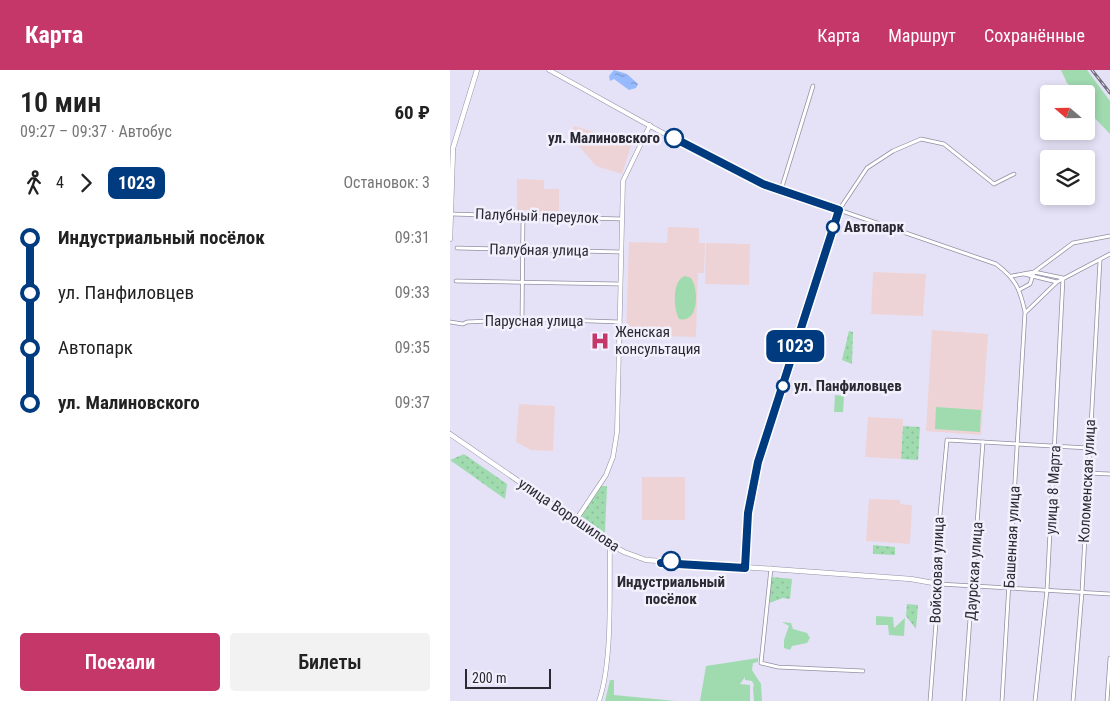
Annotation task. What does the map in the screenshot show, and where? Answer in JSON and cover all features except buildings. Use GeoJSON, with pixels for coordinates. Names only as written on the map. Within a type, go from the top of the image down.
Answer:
{"type":"FeatureCollection","features":[{"type":"Feature","properties":{"kind":"main road"},"geometry":{"type":"LineString","coordinates":[[450,239],[453,148],[477,70]]}},
{"type":"Feature","properties":{"kind":"main road","name":"улица Ворошилова"},"geometry":{"type":"LineString","coordinates":[[450,434],[610,544],[624,552],[654,562],[771,568],[911,579],[939,584]]}},
{"type":"Feature","properties":{"kind":"street"},"geometry":{"type":"LineString","coordinates":[[549,70],[741,174],[781,190],[989,261],[1012,276],[1034,272],[1063,278]]}},
{"type":"Feature","properties":{"kind":"street"},"geometry":{"type":"LineString","coordinates":[[781,190],[813,86]]}},
{"type":"Feature","properties":{"kind":"street"},"geometry":{"type":"LineString","coordinates":[[576,520],[606,474],[613,457],[617,432],[623,181],[650,125]]}},
{"type":"Feature","properties":{"kind":"street"},"geometry":{"type":"LineString","coordinates":[[745,568],[747,523],[753,483],[839,210],[867,168],[893,151],[921,139],[944,144],[994,184],[1014,174]]}},
{"type":"Feature","properties":{"kind":"street","name":"Палубный переулок"},"geometry":{"type":"LineString","coordinates":[[451,214],[622,219]]}},
{"type":"Feature","properties":{"kind":"street"},"geometry":{"type":"LineString","coordinates":[[522,321],[523,215]]}},
{"type":"Feature","properties":{"kind":"street"},"geometry":{"type":"LineString","coordinates":[[1034,272],[1073,243],[1110,236]]}},
{"type":"Feature","properties":{"kind":"street","name":"Палубная улица"},"geometry":{"type":"LineString","coordinates":[[457,248],[621,252]]}},
{"type":"Feature","properties":{"kind":"street"},"geometry":{"type":"LineString","coordinates":[[1025,312],[1057,282],[1110,254]]}},
{"type":"Feature","properties":{"kind":"street","name":"Коломенская улица"},"geometry":{"type":"LineString","coordinates":[[1073,701],[1082,592],[1100,260]]}},
{"type":"Feature","properties":{"kind":"street"},"geometry":{"type":"LineString","coordinates":[[1019,290],[1030,284],[1034,277],[1034,272]]}},
{"type":"Feature","properties":{"kind":"street"},"geometry":{"type":"LineString","coordinates":[[1024,274],[1057,282]]}},
{"type":"Feature","properties":{"kind":"street","name":"Башенная улица"},"geometry":{"type":"LineString","coordinates":[[1002,701],[1025,312],[1019,290],[1012,276]]}},
{"type":"Feature","properties":{"kind":"street","name":"улица 8 Марта"},"geometry":{"type":"LineString","coordinates":[[1035,701],[1047,590],[1063,278]]}},
{"type":"Feature","properties":{"kind":"street"},"geometry":{"type":"LineString","coordinates":[[456,281],[620,284]]}},
{"type":"Feature","properties":{"kind":"street","name":"Парусная улица"},"geometry":{"type":"LineString","coordinates":[[450,322],[464,324],[467,322],[533,319],[620,322]]}},
{"type":"Feature","properties":{"kind":"street","name":"Войсковая улица"},"geometry":{"type":"LineString","coordinates":[[930,701],[939,584],[935,580],[935,574],[947,440],[983,442]]}},
{"type":"Feature","properties":{"kind":"street"},"geometry":{"type":"LineString","coordinates":[[983,442],[1089,448]]}},
{"type":"Feature","properties":{"kind":"street","name":"Даурская улица"},"geometry":{"type":"LineString","coordinates":[[964,700],[974,586],[983,442]]}},
{"type":"Feature","properties":{"kind":"street"},"geometry":{"type":"LineString","coordinates":[[1087,473],[1110,474]]}},
{"type":"Feature","properties":{"kind":"street"},"geometry":{"type":"LineString","coordinates":[[599,701],[603,689],[606,663],[610,544]]}},
{"type":"Feature","properties":{"kind":"street"},"geometry":{"type":"LineString","coordinates":[[771,568],[761,661],[763,665],[864,671]]}},
{"type":"Feature","properties":{"kind":"street"},"geometry":{"type":"LineString","coordinates":[[939,584],[1110,594]]}},
{"type":"Feature","properties":{"kind":"street"},"geometry":{"type":"LineString","coordinates":[[1108,701],[1110,658]]}},
{"type":"Feature","properties":{"kind":"shaded area"},"geometry":{"type":"Polygon","coordinates":[[[574,126],[632,143],[622,174],[596,166],[579,146],[569,142],[574,126]]]}},
{"type":"Feature","properties":{"kind":"shaded area"},"geometry":{"type":"Polygon","coordinates":[[[517,179],[544,180],[544,189],[559,189],[559,215],[517,214],[517,179]]]}},
{"type":"Feature","properties":{"kind":"shaded area"},"geometry":{"type":"Polygon","coordinates":[[[668,227],[699,228],[699,243],[705,243],[704,273],[698,273],[696,337],[626,335],[629,242],[667,243],[668,227]]]}},
{"type":"Feature","properties":{"kind":"shaded area"},"geometry":{"type":"Polygon","coordinates":[[[706,243],[750,244],[749,285],[705,284],[706,243]]]}},
{"type":"Feature","properties":{"kind":"shaded area"},"geometry":{"type":"Polygon","coordinates":[[[873,272],[926,274],[923,316],[871,314],[873,272]]]}},
{"type":"Feature","properties":{"kind":"shaded area"},"geometry":{"type":"Polygon","coordinates":[[[932,330],[988,334],[981,435],[926,431],[932,330]]]}},
{"type":"Feature","properties":{"kind":"shaded area"},"geometry":{"type":"Polygon","coordinates":[[[519,404],[555,406],[553,451],[531,450],[516,442],[519,404]]]}},
{"type":"Feature","properties":{"kind":"shaded area"},"geometry":{"type":"Polygon","coordinates":[[[868,417],[903,419],[901,459],[865,457],[868,417]]]}},
{"type":"Feature","properties":{"kind":"shaded area"},"geometry":{"type":"Polygon","coordinates":[[[642,477],[685,477],[685,520],[642,520],[642,477]]]}},
{"type":"Feature","properties":{"kind":"shaded area"},"geometry":{"type":"Polygon","coordinates":[[[869,499],[900,500],[900,504],[912,505],[910,544],[866,541],[869,499]]]}},
{"type":"Feature","properties":{"kind":"green space"},"geometry":{"type":"Polygon","coordinates":[[[1061,70],[1087,70],[1110,101],[1110,134],[1095,118],[1095,85],[1069,85],[1061,70]]]}},
{"type":"Feature","properties":{"kind":"green space"},"geometry":{"type":"Polygon","coordinates":[[[685,276],[691,278],[694,283],[696,297],[694,311],[686,319],[679,319],[675,295],[678,283],[685,276]]]}},
{"type":"Feature","properties":{"kind":"green space"},"geometry":{"type":"Polygon","coordinates":[[[849,331],[853,332],[852,364],[842,360],[849,331]]]}},
{"type":"Feature","properties":{"kind":"green space"},"geometry":{"type":"Polygon","coordinates":[[[835,395],[844,396],[843,412],[834,412],[835,395]]]}},
{"type":"Feature","properties":{"kind":"green space"},"geometry":{"type":"Polygon","coordinates":[[[936,407],[981,410],[980,432],[935,429],[936,407]]]}},
{"type":"Feature","properties":{"kind":"green space"},"geometry":{"type":"Polygon","coordinates":[[[903,426],[920,427],[918,460],[901,459],[903,426]]]}},
{"type":"Feature","properties":{"kind":"green space"},"geometry":{"type":"Polygon","coordinates":[[[464,454],[507,484],[505,499],[450,460],[464,454]]]}},
{"type":"Feature","properties":{"kind":"green space"},"geometry":{"type":"Polygon","coordinates":[[[601,486],[607,486],[605,533],[581,516],[601,486]]]}},
{"type":"Feature","properties":{"kind":"green space"},"geometry":{"type":"Polygon","coordinates":[[[873,545],[895,547],[895,555],[873,554],[873,545]]]}},
{"type":"Feature","properties":{"kind":"green space"},"geometry":{"type":"Polygon","coordinates":[[[772,577],[792,579],[790,599],[783,598],[769,603],[772,577]]]}},
{"type":"Feature","properties":{"kind":"green space"},"geometry":{"type":"Polygon","coordinates":[[[907,604],[918,605],[916,629],[906,616],[907,604]]]}},
{"type":"Feature","properties":{"kind":"green space"},"geometry":{"type":"Polygon","coordinates":[[[876,616],[893,617],[894,628],[905,618],[904,636],[889,635],[888,625],[876,625],[876,616]]]}},
{"type":"Feature","properties":{"kind":"green space"},"geometry":{"type":"Polygon","coordinates":[[[782,622],[791,623],[793,629],[807,633],[810,638],[807,643],[792,646],[790,650],[784,648],[784,640],[789,626],[782,622]]]}},
{"type":"Feature","properties":{"kind":"green space"},"geometry":{"type":"Polygon","coordinates":[[[758,658],[758,662],[753,663],[752,670],[761,684],[762,701],[754,701],[754,685],[752,681],[745,680],[745,677],[740,684],[750,685],[750,701],[700,701],[706,666],[758,658]]]}},
{"type":"Feature","properties":{"kind":"green space"},"geometry":{"type":"Polygon","coordinates":[[[610,680],[614,680],[614,695],[676,701],[605,701],[610,680]]]}},
{"type":"Feature","properties":{"kind":"water"},"geometry":{"type":"Polygon","coordinates":[[[614,70],[627,74],[638,84],[636,88],[629,90],[614,79],[610,81],[609,76],[614,70]]]}},
{"type":"Feature","properties":{"kind":"railway"},"geometry":{"type":"LineString","coordinates":[[1092,70],[1110,93]]}},
{"type":"Feature","properties":{"kind":"bus line","name":"102Э"},"geometry":{"type":"LineString","coordinates":[[671,561],[663,561],[661,563],[745,568],[748,513],[758,462],[839,210],[763,184],[674,138]]}},
{"type":"Feature","properties":{"kind":"place","name":"ул. Малиновского"},"geometry":{"type":"Point","coordinates":[674,138]}},
{"type":"Feature","properties":{"kind":"place","name":"Автопарк"},"geometry":{"type":"Point","coordinates":[833,227]}},
{"type":"Feature","properties":{"kind":"place","name":"Женская консультация"},"geometry":{"type":"Point","coordinates":[600,341]}},
{"type":"Feature","properties":{"kind":"place","name":"ул. Панфиловцев"},"geometry":{"type":"Point","coordinates":[783,386]}},
{"type":"Feature","properties":{"kind":"place","name":"Индустриальный посёлок"},"geometry":{"type":"Point","coordinates":[671,561]}}]}
